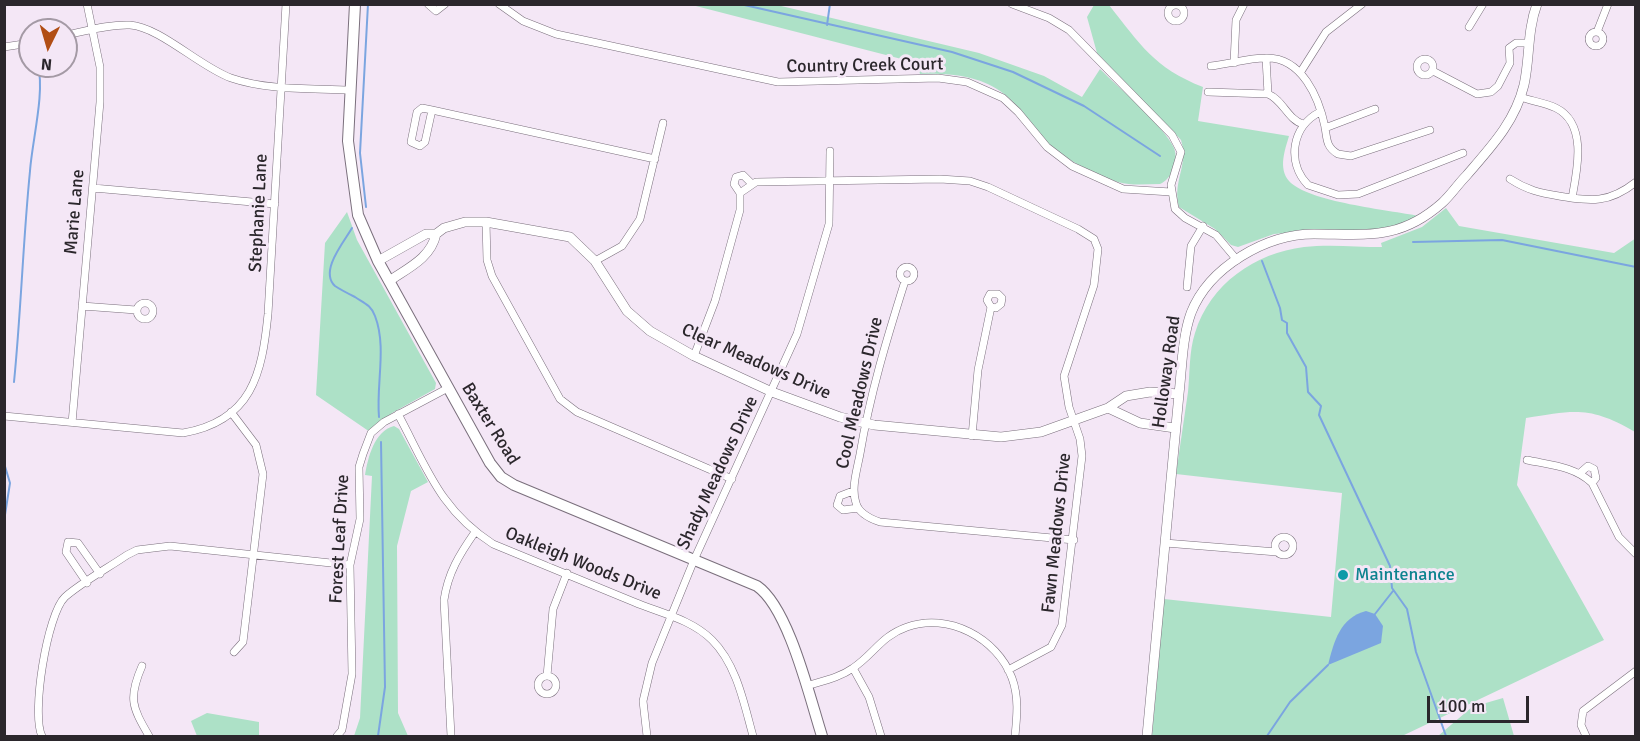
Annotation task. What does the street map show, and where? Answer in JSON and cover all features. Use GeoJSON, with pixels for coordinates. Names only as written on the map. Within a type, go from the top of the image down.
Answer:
{"type":"FeatureCollection","features":[{"type":"Feature","properties":{"kind":"main road","name":"Baxter Road"},"geometry":{"type":"LineString","coordinates":[[355,4],[348,141],[353,195],[358,215],[378,261],[490,463],[501,477],[513,485],[757,586],[767,593],[781,616],[822,736]]}},
{"type":"Feature","properties":{"kind":"street","name":"Marie Lane"},"geometry":{"type":"LineString","coordinates":[[72,423],[93,188],[100,67],[87,4]]}},
{"type":"Feature","properties":{"kind":"street","name":"Stephanie Lane"},"geometry":{"type":"LineString","coordinates":[[231,412],[247,395],[263,363],[275,204],[286,4]]}},
{"type":"Feature","properties":{"kind":"street"},"geometry":{"type":"LineString","coordinates":[[428,4],[436,10],[445,4]]}},
{"type":"Feature","properties":{"kind":"street","name":"Country Creek Court"},"geometry":{"type":"LineString","coordinates":[[499,4],[523,21],[556,34],[778,82],[938,78],[979,85],[1015,108],[1047,147],[1072,166],[1123,189],[1171,192]]}},
{"type":"Feature","properties":{"kind":"street"},"geometry":{"type":"LineString","coordinates":[[1012,4],[1049,18],[1069,30],[1172,135],[1181,152],[1171,192],[1175,209],[1179,214],[1216,235],[1237,260]]}},
{"type":"Feature","properties":{"kind":"street"},"geometry":{"type":"LineString","coordinates":[[1234,63],[1236,20],[1244,4]]}},
{"type":"Feature","properties":{"kind":"street"},"geometry":{"type":"LineString","coordinates":[[1469,27],[1483,4]]}},
{"type":"Feature","properties":{"kind":"street","name":"Holloway Road"},"geometry":{"type":"LineString","coordinates":[[1147,736],[1175,428],[1186,334],[1196,303],[1212,278],[1237,260],[1262,247],[1294,235],[1369,236],[1412,223],[1442,204],[1508,125],[1520,97],[1528,43],[1537,4]]}},
{"type":"Feature","properties":{"kind":"street"},"geometry":{"type":"LineString","coordinates":[[1597,32],[1608,4]]}},
{"type":"Feature","properties":{"kind":"street"},"geometry":{"type":"LineString","coordinates":[[1300,73],[1326,32],[1358,5]]}},
{"type":"Feature","properties":{"kind":"street"},"geometry":{"type":"LineString","coordinates":[[78,33],[122,25],[141,28],[224,75],[247,82],[281,87],[351,90]]}},
{"type":"Feature","properties":{"kind":"street"},"geometry":{"type":"LineString","coordinates":[[1433,70],[1477,94],[1491,92],[1498,86],[1510,63],[1509,48],[1516,43],[1528,43]]}},
{"type":"Feature","properties":{"kind":"street"},"geometry":{"type":"LineString","coordinates":[[1266,58],[1268,93]]}},
{"type":"Feature","properties":{"kind":"street"},"geometry":{"type":"LineString","coordinates":[[1211,66],[1266,58],[1288,63],[1307,80],[1325,128],[1325,140],[1333,151],[1352,156],[1430,130]]}},
{"type":"Feature","properties":{"kind":"street"},"geometry":{"type":"LineString","coordinates":[[1208,92],[1268,93],[1277,97],[1296,123],[1302,124],[1320,112]]}},
{"type":"Feature","properties":{"kind":"street"},"geometry":{"type":"LineString","coordinates":[[1520,97],[1555,107],[1572,123],[1577,138],[1578,159],[1572,198]]}},
{"type":"Feature","properties":{"kind":"street"},"geometry":{"type":"LineString","coordinates":[[432,110],[425,142],[420,146],[414,146],[410,140],[417,112],[422,108],[432,110],[655,159]]}},
{"type":"Feature","properties":{"kind":"street"},"geometry":{"type":"LineString","coordinates":[[1325,128],[1375,109]]}},
{"type":"Feature","properties":{"kind":"street"},"geometry":{"type":"LineString","coordinates":[[594,261],[622,246],[640,219],[663,123]]}},
{"type":"Feature","properties":{"kind":"street"},"geometry":{"type":"LineString","coordinates":[[1302,124],[1295,159],[1299,174],[1308,185],[1338,195],[1358,194],[1412,175],[1463,153]]}},
{"type":"Feature","properties":{"kind":"street","name":"Shady Meadows Drive"},"geometry":{"type":"LineString","coordinates":[[646,736],[643,701],[652,663],[694,560],[797,334],[826,237],[830,151]]}},
{"type":"Feature","properties":{"kind":"street","name":"Fawn Meadows Drive"},"geometry":{"type":"LineString","coordinates":[[694,356],[715,302],[746,188],[763,181],[940,179],[970,181],[1078,229],[1094,239],[1098,249],[1094,285],[1064,376],[1073,419],[1082,447],[1074,540],[1062,625],[1057,641],[1040,655],[1008,670]]}},
{"type":"Feature","properties":{"kind":"street"},"geometry":{"type":"LineString","coordinates":[[1510,179],[1527,191],[1590,201],[1610,198],[1635,182]]}},
{"type":"Feature","properties":{"kind":"street"},"geometry":{"type":"LineString","coordinates":[[93,188],[275,204]]}},
{"type":"Feature","properties":{"kind":"street"},"geometry":{"type":"LineString","coordinates":[[486,222],[487,260],[492,276],[560,399],[577,412],[732,479]]}},
{"type":"Feature","properties":{"kind":"street","name":"Clear Meadows Drive"},"geometry":{"type":"LineString","coordinates":[[378,261],[426,234],[436,234],[454,224],[486,222],[570,237],[594,261],[627,311],[650,331],[694,356],[772,392],[840,417],[865,423],[972,436],[1001,437],[1041,432],[1108,408],[1126,396],[1150,392],[1179,394]]}},
{"type":"Feature","properties":{"kind":"street"},"geometry":{"type":"LineString","coordinates":[[1187,287],[1191,246],[1203,226]]}},
{"type":"Feature","properties":{"kind":"street"},"geometry":{"type":"LineString","coordinates":[[389,281],[428,253],[433,247],[436,234]]}},
{"type":"Feature","properties":{"kind":"street","name":"Cool Meadows Drive"},"geometry":{"type":"LineString","coordinates":[[858,508],[853,491],[865,423],[879,365],[905,281]]}},
{"type":"Feature","properties":{"kind":"street"},"geometry":{"type":"LineString","coordinates":[[82,306],[136,310]]}},
{"type":"Feature","properties":{"kind":"street"},"geometry":{"type":"LineString","coordinates":[[972,436],[978,370],[991,308]]}},
{"type":"Feature","properties":{"kind":"street","name":"Forest Leaf Drive"},"geometry":{"type":"LineString","coordinates":[[337,736],[342,730],[352,674],[350,565],[360,519],[360,467],[371,434],[384,422],[448,388]]}},
{"type":"Feature","properties":{"kind":"street"},"geometry":{"type":"LineString","coordinates":[[1108,408],[1140,423],[1175,428]]}},
{"type":"Feature","properties":{"kind":"street"},"geometry":{"type":"LineString","coordinates":[[4,416],[183,433],[195,431],[231,412],[256,445],[262,464],[261,495],[251,556],[243,642],[234,652]]}},
{"type":"Feature","properties":{"kind":"street","name":"Oakleigh Woods Drive"},"geometry":{"type":"LineString","coordinates":[[398,414],[452,511],[475,532],[493,544],[672,615],[700,630],[713,641],[727,660],[736,678],[753,736]]}},
{"type":"Feature","properties":{"kind":"street"},"geometry":{"type":"LineString","coordinates":[[1527,460],[1580,472],[1592,483],[1619,537],[1635,554]]}},
{"type":"Feature","properties":{"kind":"street"},"geometry":{"type":"LineString","coordinates":[[853,491],[840,496],[837,505],[843,510],[858,508],[867,517],[880,522],[1074,540]]}},
{"type":"Feature","properties":{"kind":"street"},"geometry":{"type":"LineString","coordinates":[[451,736],[444,600],[447,579],[456,559],[475,532]]}},
{"type":"Feature","properties":{"kind":"street"},"geometry":{"type":"LineString","coordinates":[[87,583],[66,552],[68,542],[78,543],[100,574]]}},
{"type":"Feature","properties":{"kind":"street"},"geometry":{"type":"LineString","coordinates":[[1165,543],[1277,552]]}},
{"type":"Feature","properties":{"kind":"street"},"geometry":{"type":"LineString","coordinates":[[42,736],[38,725],[37,706],[52,619],[65,597],[127,555],[158,546],[350,565]]}},
{"type":"Feature","properties":{"kind":"street"},"geometry":{"type":"LineString","coordinates":[[547,676],[553,609],[567,573]]}},
{"type":"Feature","properties":{"kind":"street"},"geometry":{"type":"LineString","coordinates":[[806,686],[838,676],[853,668],[888,636],[908,626],[926,623],[953,626],[979,637],[996,651],[1008,670],[1016,694],[1015,736]]}},
{"type":"Feature","properties":{"kind":"street"},"geometry":{"type":"LineString","coordinates":[[142,666],[135,683],[134,710],[149,736]]}},
{"type":"Feature","properties":{"kind":"street"},"geometry":{"type":"LineString","coordinates":[[853,668],[865,688],[881,736]]}},
{"type":"Feature","properties":{"kind":"street"},"geometry":{"type":"LineString","coordinates":[[1586,736],[1581,725],[1583,711],[1635,671]]}},
{"type":"Feature","properties":{"kind":"green space"},"geometry":{"type":"Polygon","coordinates":[[[692,5],[777,5],[979,53],[1044,76],[1082,97],[1100,69],[1169,139],[1176,158],[1173,169],[1168,178],[1160,184],[1128,184],[1109,179],[1055,150],[1039,136],[1006,95],[982,81],[951,75],[920,74],[917,63],[692,5]]]}},
{"type":"Feature","properties":{"kind":"green space"},"geometry":{"type":"Polygon","coordinates":[[[1094,5],[1109,5],[1149,54],[1172,72],[1203,87],[1198,121],[1289,136],[1283,165],[1289,181],[1299,188],[1331,200],[1419,216],[1392,228],[1375,232],[1274,234],[1238,247],[1231,245],[1215,229],[1179,207],[1177,189],[1183,158],[1181,140],[1097,53],[1087,17],[1094,5]]]}},
{"type":"Feature","properties":{"kind":"green space"},"geometry":{"type":"Polygon","coordinates":[[[1446,208],[1459,226],[1614,253],[1636,238],[1635,432],[1606,418],[1582,412],[1526,418],[1517,485],[1604,640],[1402,736],[1152,736],[1164,599],[1331,617],[1342,493],[1176,474],[1192,347],[1202,315],[1223,286],[1252,264],[1268,256],[1286,250],[1314,246],[1382,247],[1381,243],[1422,227],[1446,208]]]}},
{"type":"Feature","properties":{"kind":"green space"},"geometry":{"type":"Polygon","coordinates":[[[347,212],[357,240],[436,383],[435,389],[392,413],[370,432],[316,395],[325,243],[347,212]]]}},
{"type":"Feature","properties":{"kind":"green space"},"geometry":{"type":"Polygon","coordinates":[[[394,426],[399,429],[428,482],[411,491],[397,546],[398,713],[408,736],[354,736],[360,718],[372,476],[365,475],[370,453],[377,439],[381,433],[394,426]]]}},
{"type":"Feature","properties":{"kind":"green space"},"geometry":{"type":"Polygon","coordinates":[[[1503,698],[1514,736],[1438,736],[1472,707],[1503,698]]]}},
{"type":"Feature","properties":{"kind":"green space"},"geometry":{"type":"Polygon","coordinates":[[[207,713],[259,722],[259,736],[197,736],[191,721],[207,713]]]}},
{"type":"Feature","properties":{"kind":"water"},"geometry":{"type":"Polygon","coordinates":[[[1366,611],[1375,614],[1383,626],[1381,643],[1328,665],[1336,639],[1344,625],[1357,614],[1366,611]]]}},
{"type":"Feature","properties":{"kind":"waterway"},"geometry":{"type":"LineString","coordinates":[[366,207],[360,153],[368,4]]}},
{"type":"Feature","properties":{"kind":"waterway"},"geometry":{"type":"LineString","coordinates":[[740,4],[952,52],[1013,72],[1084,106],[1160,156]]}},
{"type":"Feature","properties":{"kind":"waterway"},"geometry":{"type":"LineString","coordinates":[[827,25],[830,4]]}},
{"type":"Feature","properties":{"kind":"waterway"},"geometry":{"type":"LineString","coordinates":[[14,382],[31,159],[40,78]]}},
{"type":"Feature","properties":{"kind":"waterway"},"geometry":{"type":"LineString","coordinates":[[352,228],[334,257],[330,273],[335,286],[367,305],[375,316],[381,353],[379,417]]}},
{"type":"Feature","properties":{"kind":"waterway"},"geometry":{"type":"LineString","coordinates":[[1413,242],[1502,240],[1636,267]]}},
{"type":"Feature","properties":{"kind":"waterway"},"geometry":{"type":"LineString","coordinates":[[1262,261],[1280,308],[1282,320],[1287,323],[1287,333],[1306,367],[1308,392],[1321,406],[1319,415],[1390,566],[1392,588],[1407,609],[1416,652],[1446,736]]}},
{"type":"Feature","properties":{"kind":"waterway"},"geometry":{"type":"LineString","coordinates":[[378,736],[385,687],[381,442]]}},
{"type":"Feature","properties":{"kind":"waterway"},"geometry":{"type":"LineString","coordinates":[[4,463],[10,483],[4,521]]}},
{"type":"Feature","properties":{"kind":"waterway"},"geometry":{"type":"LineString","coordinates":[[1375,614],[1393,591]]}},
{"type":"Feature","properties":{"kind":"waterway"},"geometry":{"type":"LineString","coordinates":[[1267,736],[1290,702],[1328,665]]}},
{"type":"Feature","properties":{"kind":"place","name":"Maintenance"},"geometry":{"type":"Point","coordinates":[1343,575]}}]}
